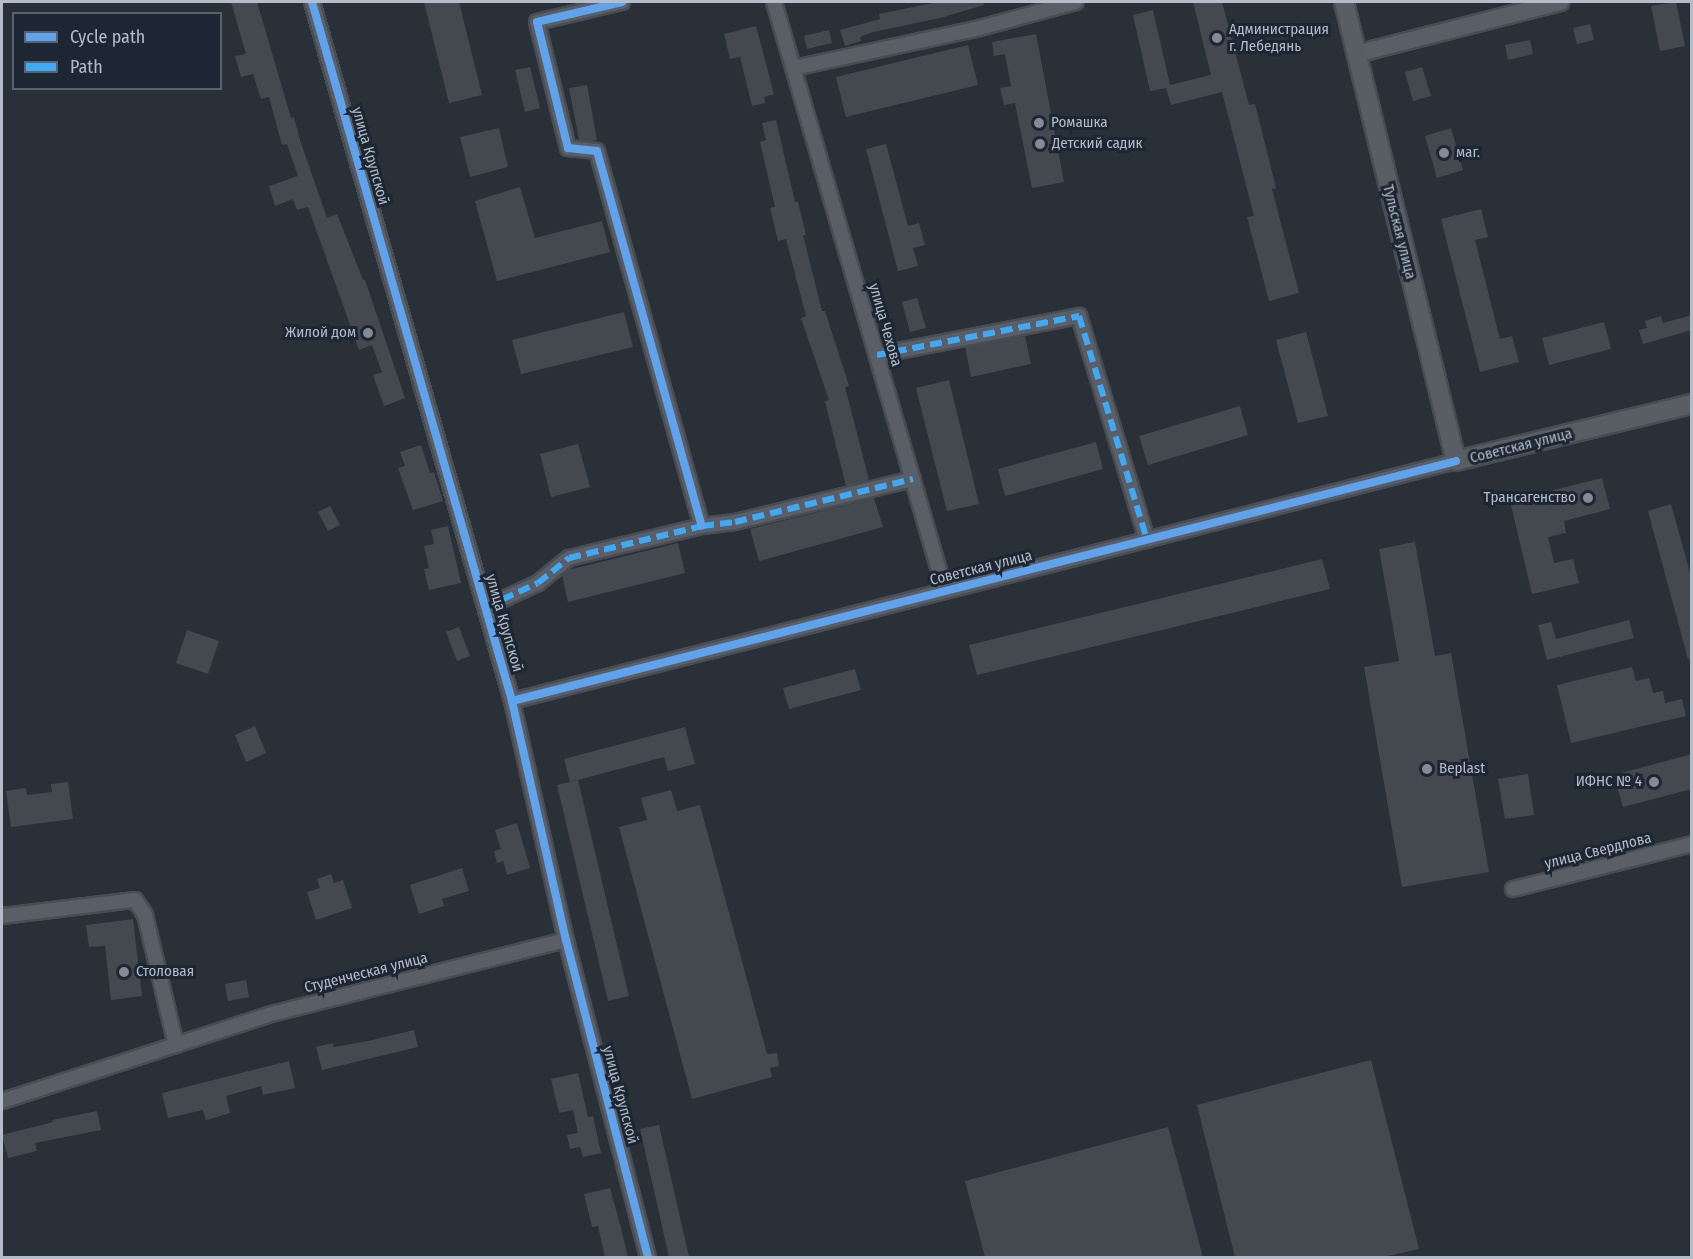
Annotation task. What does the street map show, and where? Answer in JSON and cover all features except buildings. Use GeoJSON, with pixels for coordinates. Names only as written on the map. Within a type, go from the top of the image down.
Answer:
{"type":"FeatureCollection","features":[{"type":"Feature","properties":{"kind":"main road","name":"Тульская улица"},"geometry":{"type":"LineString","coordinates":[[1344,2],[1456,461]]}},
{"type":"Feature","properties":{"kind":"main road","name":"Советская улица"},"geometry":{"type":"LineString","coordinates":[[1456,461],[1692,404]]}},
{"type":"Feature","properties":{"kind":"street","name":"улица Крупской"},"geometry":{"type":"LineString","coordinates":[[312,2],[512,701],[566,940],[648,1257]]}},
{"type":"Feature","properties":{"kind":"street"},"geometry":{"type":"LineString","coordinates":[[622,2],[537,22],[568,147],[597,151],[702,526]]}},
{"type":"Feature","properties":{"kind":"street","name":"улица Чехова"},"geometry":{"type":"LineString","coordinates":[[774,2],[945,591]]}},
{"type":"Feature","properties":{"kind":"street"},"geometry":{"type":"LineString","coordinates":[[794,68],[980,28],[1076,2]]}},
{"type":"Feature","properties":{"kind":"street"},"geometry":{"type":"LineString","coordinates":[[1356,54],[1560,2]]}},
{"type":"Feature","properties":{"kind":"street"},"geometry":{"type":"LineString","coordinates":[[877,356],[1079,316],[1147,540]]}},
{"type":"Feature","properties":{"kind":"street","name":"Советская улица"},"geometry":{"type":"LineString","coordinates":[[512,701],[1456,461]]}},
{"type":"Feature","properties":{"kind":"street"},"geometry":{"type":"LineString","coordinates":[[486,608],[537,583],[569,558],[702,526],[735,522],[913,479]]}},
{"type":"Feature","properties":{"kind":"street","name":"улица Свердлова"},"geometry":{"type":"LineString","coordinates":[[1513,890],[1692,844]]}},
{"type":"Feature","properties":{"kind":"street"},"geometry":{"type":"LineString","coordinates":[[2,916],[135,900],[145,915],[176,1045]]}},
{"type":"Feature","properties":{"kind":"street","name":"Студенческая улица"},"geometry":{"type":"LineString","coordinates":[[2,1101],[275,1013],[566,940]]}},
{"type":"Feature","properties":{"kind":"marked path"},"geometry":{"type":"LineString","coordinates":[[877,355],[1079,316],[1147,540]]}},
{"type":"Feature","properties":{"kind":"marked path"},"geometry":{"type":"LineString","coordinates":[[486,607],[538,583],[569,558],[702,526],[735,522],[913,479]]}},
{"type":"Feature","properties":{"kind":"cycle path"},"geometry":{"type":"LineString","coordinates":[[312,2],[512,701],[566,940],[648,1258]]}},
{"type":"Feature","properties":{"kind":"cycle path"},"geometry":{"type":"LineString","coordinates":[[622,2],[537,22],[568,148],[597,151],[702,526]]}},
{"type":"Feature","properties":{"kind":"cycle path"},"geometry":{"type":"LineString","coordinates":[[512,701],[1456,461]]}},
{"type":"Feature","properties":{"kind":"place","name":"Администрация г. Лебедянь"},"geometry":{"type":"Point","coordinates":[1217,38]}},
{"type":"Feature","properties":{"kind":"place","name":"Ромашка"},"geometry":{"type":"Point","coordinates":[1039,123]}},
{"type":"Feature","properties":{"kind":"place","name":"Детский садик"},"geometry":{"type":"Point","coordinates":[1040,144]}},
{"type":"Feature","properties":{"kind":"place","name":"маг."},"geometry":{"type":"Point","coordinates":[1444,153]}},
{"type":"Feature","properties":{"kind":"place","name":"Жилой дом"},"geometry":{"type":"Point","coordinates":[368,333]}},
{"type":"Feature","properties":{"kind":"place","name":"Трансагенство"},"geometry":{"type":"Point","coordinates":[1588,498]}},
{"type":"Feature","properties":{"kind":"place","name":"Beplast"},"geometry":{"type":"Point","coordinates":[1427,769]}},
{"type":"Feature","properties":{"kind":"place","name":"ИФНС № 4"},"geometry":{"type":"Point","coordinates":[1654,782]}},
{"type":"Feature","properties":{"kind":"place","name":"Столовая"},"geometry":{"type":"Point","coordinates":[124,972]}}]}
